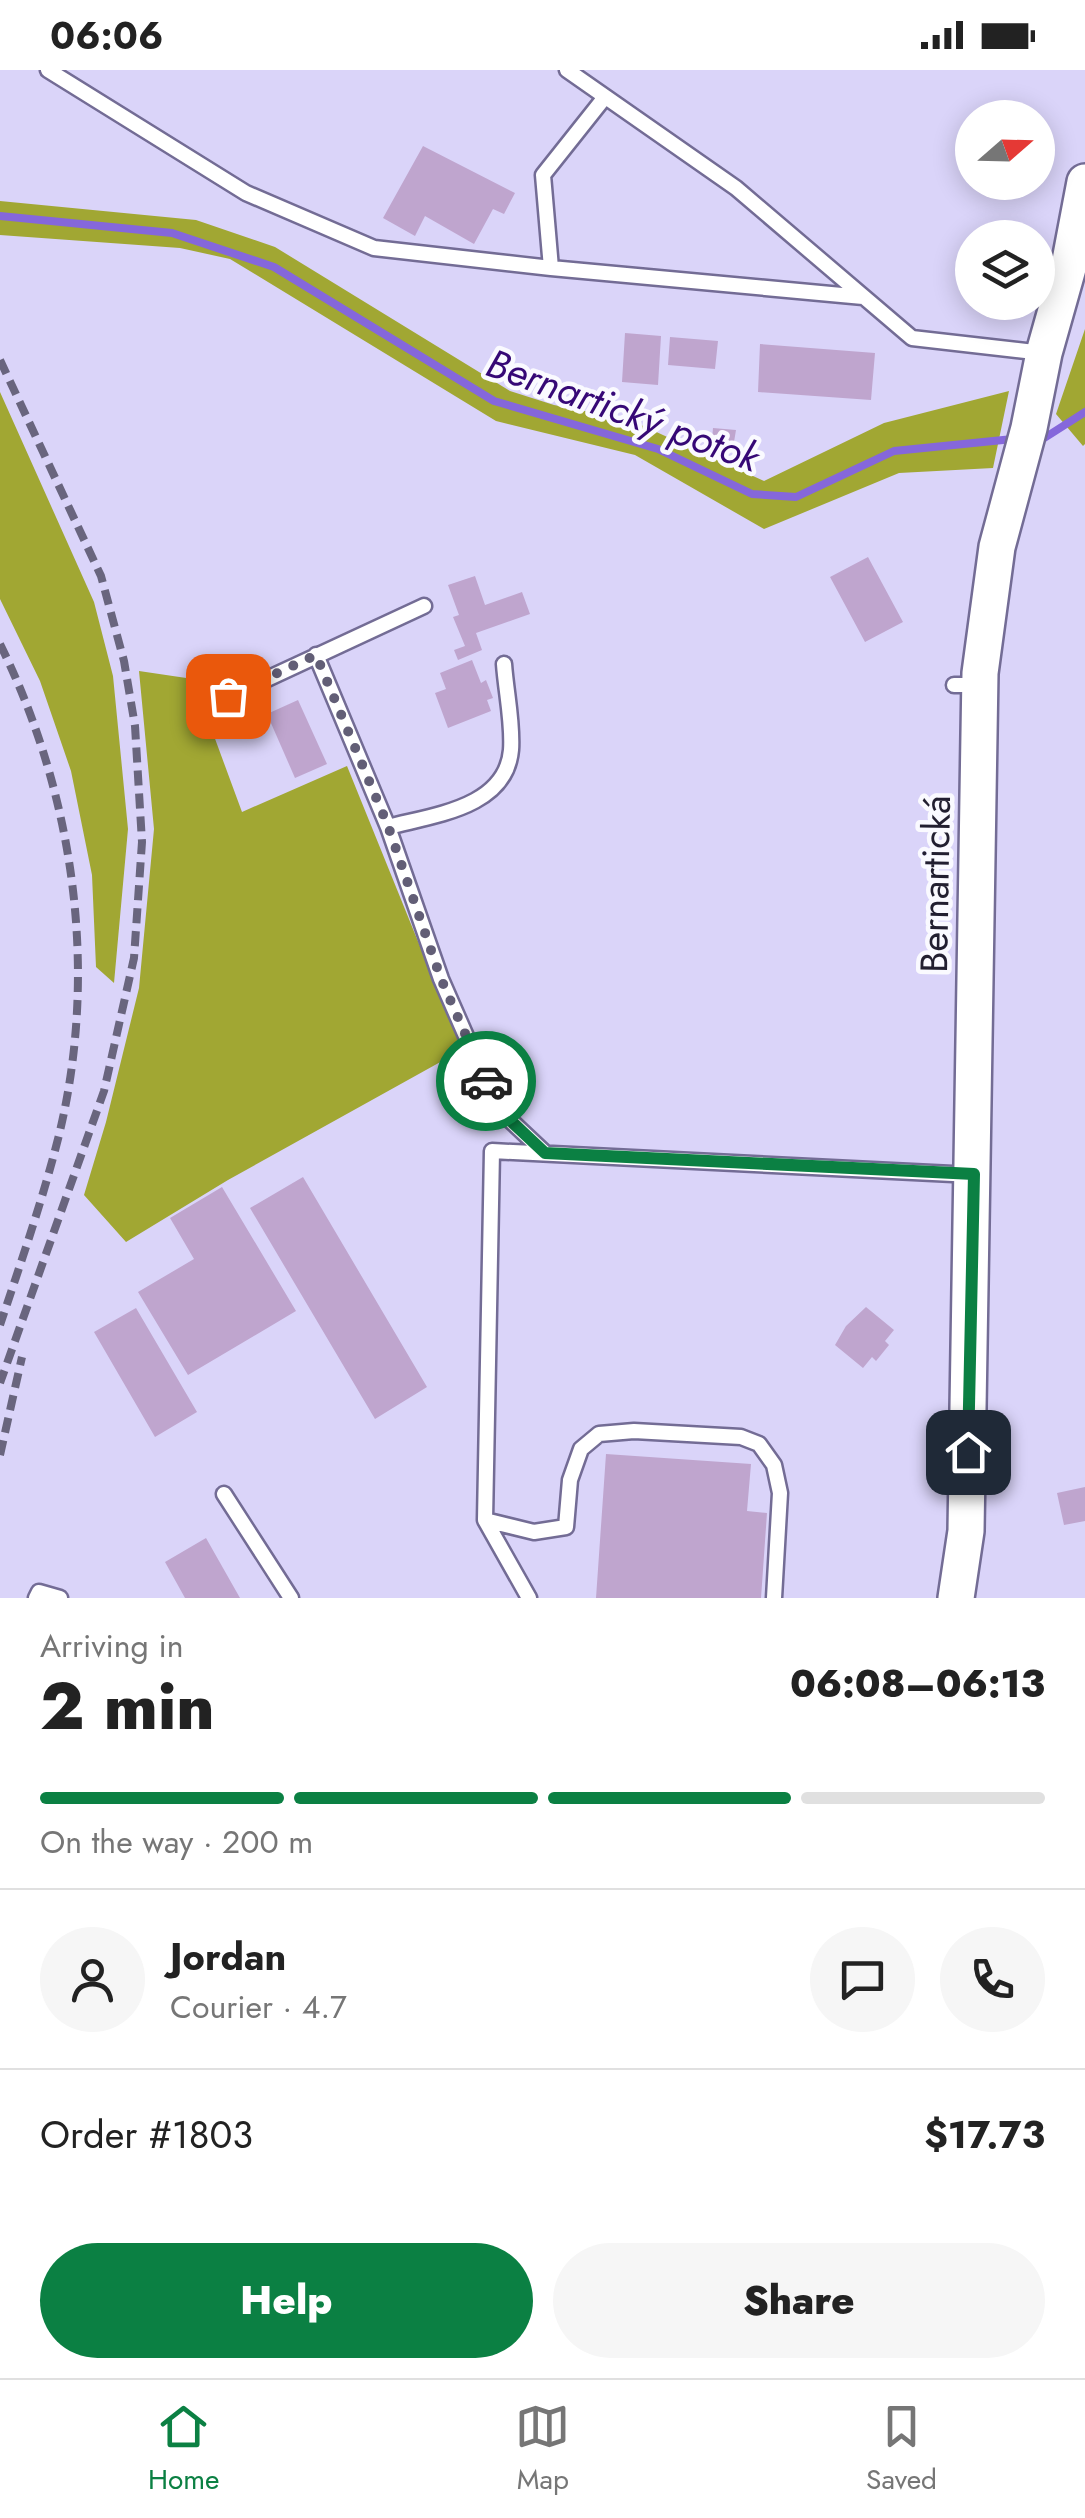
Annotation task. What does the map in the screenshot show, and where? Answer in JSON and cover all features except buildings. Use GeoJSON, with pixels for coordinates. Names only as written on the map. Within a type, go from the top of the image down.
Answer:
{"type":"FeatureCollection","features":[{"type":"Feature","properties":{"kind":"street","name":"Bernartická"},"geometry":{"type":"LineString","coordinates":[[956,1598],[966,1531],[974,1174],[967,685],[997,547],[1070,261],[1085,182]]}},
{"type":"Feature","properties":{"kind":"lane"},"geometry":{"type":"LineString","coordinates":[[48,70],[246,193],[374,248],[864,297]]}},
{"type":"Feature","properties":{"kind":"lane"},"geometry":{"type":"LineString","coordinates":[[567,70],[736,188],[912,338],[1044,354]]}},
{"type":"Feature","properties":{"kind":"lane"},"geometry":{"type":"LineString","coordinates":[[551,268],[543,174],[605,97]]}},
{"type":"Feature","properties":{"kind":"lane"},"geometry":{"type":"LineString","coordinates":[[228,696],[424,606]]}},
{"type":"Feature","properties":{"kind":"lane"},"geometry":{"type":"LineString","coordinates":[[316,655],[388,826],[441,979],[476,1059],[511,1121],[545,1153]]}},
{"type":"Feature","properties":{"kind":"lane"},"geometry":{"type":"LineString","coordinates":[[388,826],[453,810],[484,797],[500,780],[511,752],[504,664]]}},
{"type":"Feature","properties":{"kind":"lane"},"geometry":{"type":"LineString","coordinates":[[529,1598],[485,1520],[492,1151],[974,1174]]}},
{"type":"Feature","properties":{"kind":"lane"},"geometry":{"type":"LineString","coordinates":[[485,1520],[534,1532],[566,1527],[570,1480],[581,1449],[598,1434],[634,1430],[741,1437],[759,1444],[774,1466],[780,1493],[774,1598]]}},
{"type":"Feature","properties":{"kind":"lane"},"geometry":{"type":"LineString","coordinates":[[224,1494],[291,1598]]}},
{"type":"Feature","properties":{"kind":"lane"},"geometry":{"type":"LineString","coordinates":[[36,1598],[38,1592],[60,1598]]}},
{"type":"Feature","properties":{"kind":"shaded area"},"geometry":{"type":"Polygon","coordinates":[[[0,201],[196,220],[275,247],[510,391],[554,405],[630,420],[764,481],[884,423],[1009,391],[993,468],[899,473],[764,529],[635,455],[496,421],[230,259],[180,248],[0,235],[0,201]]]}},
{"type":"Feature","properties":{"kind":"shaded area"},"geometry":{"type":"Polygon","coordinates":[[[1085,329],[1085,444],[1083,446],[1056,414],[1085,329]]]}},
{"type":"Feature","properties":{"kind":"shaded area"},"geometry":{"type":"Polygon","coordinates":[[[0,392],[94,602],[113,676],[128,829],[114,983],[96,967],[92,875],[71,771],[40,681],[0,599],[0,392]]]}},
{"type":"Feature","properties":{"kind":"shaded area"},"geometry":{"type":"Polygon","coordinates":[[[139,671],[193,679],[242,812],[347,766],[462,1050],[228,1180],[126,1242],[84,1195],[139,988],[154,829],[139,671]]]}},
{"type":"Feature","properties":{"kind":"waterway","name":"Bernartický potok"},"geometry":{"type":"LineString","coordinates":[[0,216],[172,233],[274,267],[494,401],[658,449],[752,494],[796,497],[894,451],[1013,439]]}},
{"type":"Feature","properties":{"kind":"waterway","name":"Bernartický potok"},"geometry":{"type":"LineString","coordinates":[[1038,442],[1085,412]]}},
{"type":"Feature","properties":{"kind":"railway"},"geometry":{"type":"LineString","coordinates":[[0,360],[101,576],[124,661],[135,726],[142,842],[134,958],[104,1091],[0,1383]]}},
{"type":"Feature","properties":{"kind":"railway"},"geometry":{"type":"LineString","coordinates":[[0,644],[46,761],[62,822],[77,947],[71,1073],[59,1135],[0,1325]]}},
{"type":"Feature","properties":{"kind":"railway"},"geometry":{"type":"LineString","coordinates":[[0,1455],[22,1357]]}},
{"type":"Feature","properties":{"kind":"way so far"},"geometry":{"type":"LineString","coordinates":[[228,696],[316,655],[388,826],[441,979],[486,1081]]}},
{"type":"Feature","properties":{"kind":"route"},"geometry":{"type":"LineString","coordinates":[[486,1081],[511,1121],[545,1153],[974,1174],[968,1452]]}}]}
